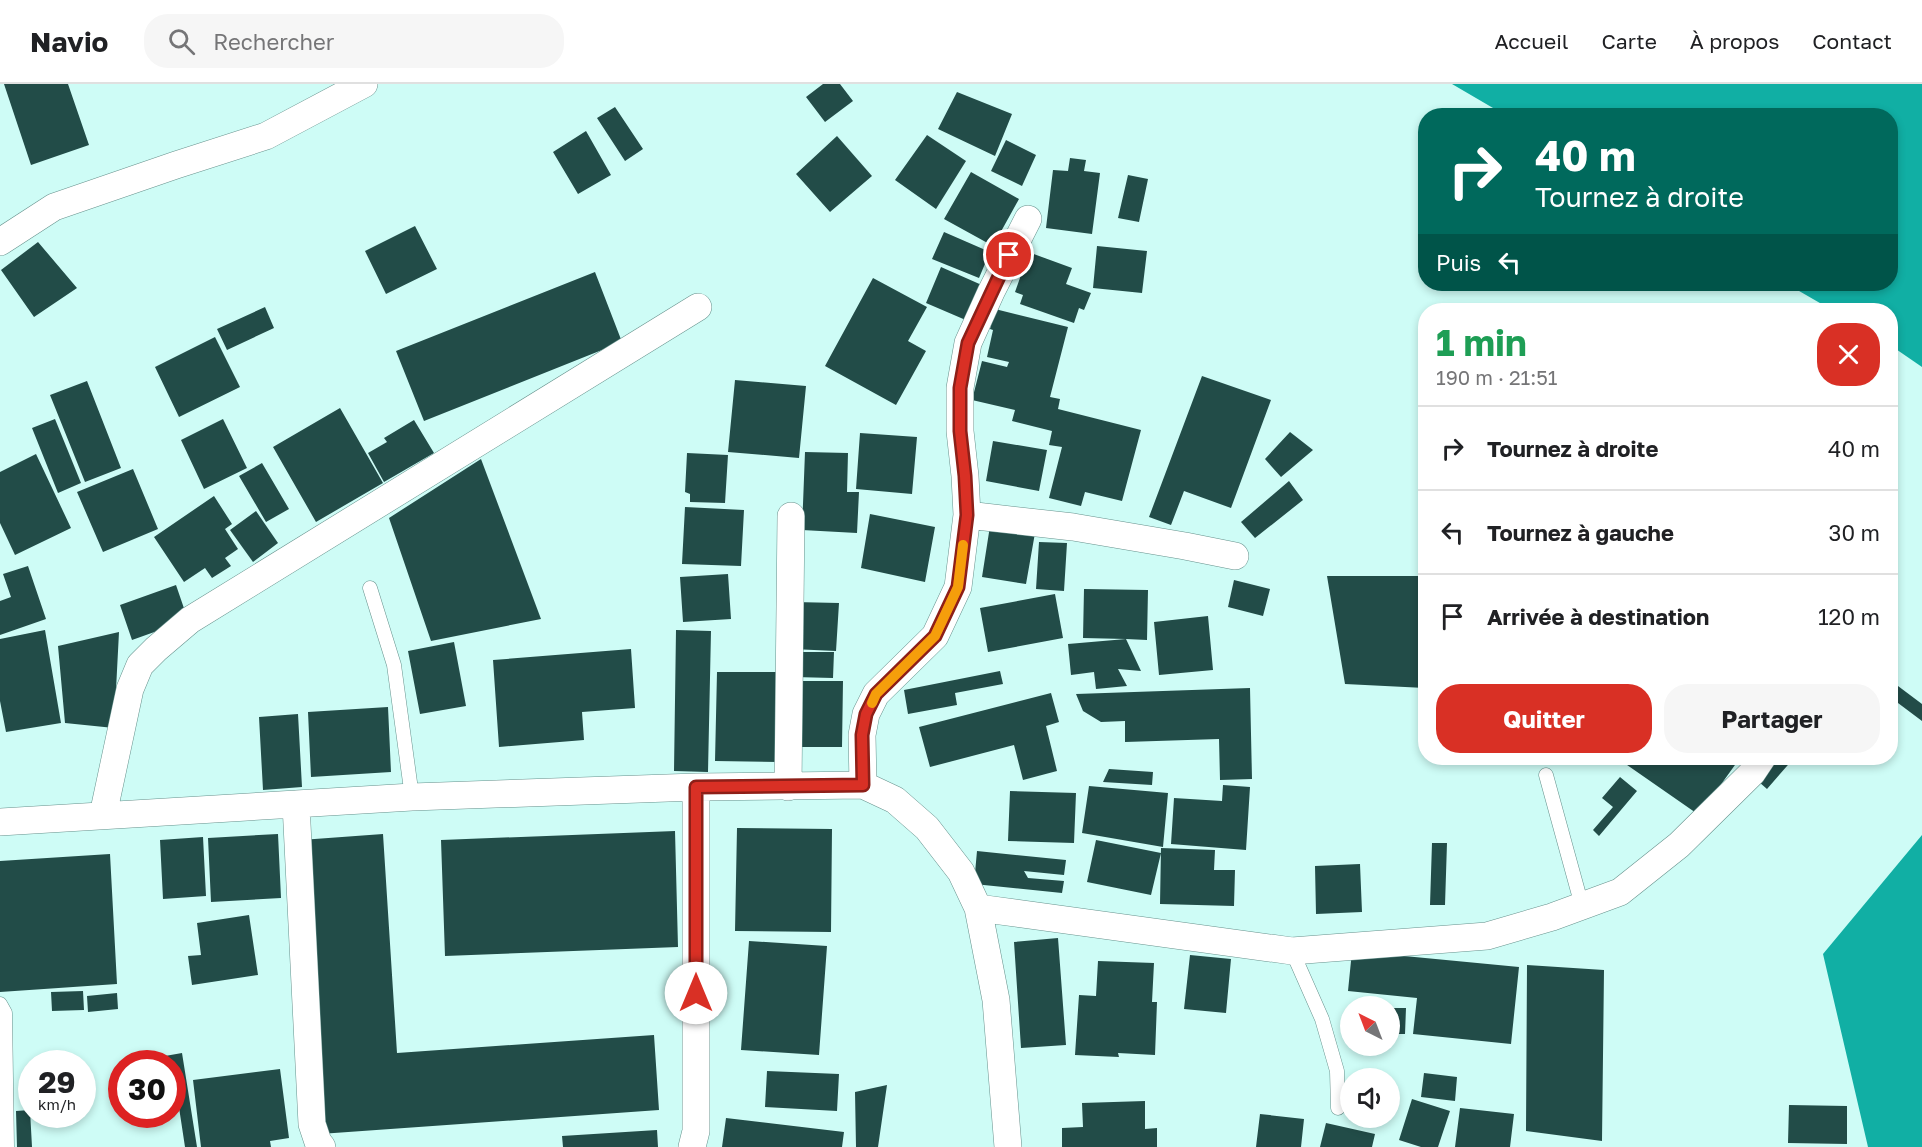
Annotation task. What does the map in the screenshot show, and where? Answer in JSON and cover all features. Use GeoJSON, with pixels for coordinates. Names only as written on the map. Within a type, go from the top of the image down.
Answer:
{"type":"FeatureCollection","features":[{"type":"Feature","properties":{"kind":"street"},"geometry":{"type":"LineString","coordinates":[[0,242],[54,207],[266,136],[364,84]]}},
{"type":"Feature","properties":{"kind":"street"},"geometry":{"type":"LineString","coordinates":[[863,785],[862,735],[866,714],[876,694],[935,636],[958,587],[967,515],[960,431],[960,388],[968,343],[1028,219]]}},
{"type":"Feature","properties":{"kind":"street"},"geometry":{"type":"LineString","coordinates":[[103,815],[130,689],[140,666],[156,649],[190,620],[698,306]]}},
{"type":"Feature","properties":{"kind":"street"},"geometry":{"type":"LineString","coordinates":[[967,515],[1073,527],[1235,556]]}},
{"type":"Feature","properties":{"kind":"street"},"geometry":{"type":"LineString","coordinates":[[788,787],[791,516]]}},
{"type":"Feature","properties":{"kind":"street"},"geometry":{"type":"LineString","coordinates":[[978,908],[1292,951],[1487,936],[1552,917],[1620,892],[1679,845],[1757,765]]}},
{"type":"Feature","properties":{"kind":"street"},"geometry":{"type":"LineString","coordinates":[[0,822],[412,797],[696,787],[863,785],[895,800],[927,828],[961,872],[978,908],[996,1000],[1008,1147]]}},
{"type":"Feature","properties":{"kind":"street"},"geometry":{"type":"LineString","coordinates":[[692,1147],[696,1131],[696,787]]}},
{"type":"Feature","properties":{"kind":"street"},"geometry":{"type":"LineString","coordinates":[[296,804],[312,1124],[318,1145]]}},
{"type":"Feature","properties":{"kind":"lane"},"geometry":{"type":"LineString","coordinates":[[370,588],[394,665],[412,797]]}},
{"type":"Feature","properties":{"kind":"lane"},"geometry":{"type":"LineString","coordinates":[[1546,775],[1582,906]]}},
{"type":"Feature","properties":{"kind":"lane"},"geometry":{"type":"LineString","coordinates":[[1292,951],[1325,1030],[1337,1071],[1338,1108]]}},
{"type":"Feature","properties":{"kind":"lane"},"geometry":{"type":"LineString","coordinates":[[0,1004],[5,1013],[7,1147]]}},
{"type":"Feature","properties":{"kind":"water"},"geometry":{"type":"Polygon","coordinates":[[[1452,84],[1922,84],[1922,367],[1898,350],[1898,303],[1820,303],[1799,291],[1898,291],[1898,108],[1493,108],[1452,84]]]}},
{"type":"Feature","properties":{"kind":"water"},"geometry":{"type":"Polygon","coordinates":[[[1922,835],[1922,1147],[1868,1147],[1823,954],[1922,835]]]}},
{"type":"Feature","properties":{"kind":"building"},"geometry":{"type":"Polygon","coordinates":[[[4,84],[68,84],[89,145],[31,165],[4,84]]]}},
{"type":"Feature","properties":{"kind":"building"},"geometry":{"type":"Polygon","coordinates":[[[823,84],[840,84],[853,101],[825,122],[806,97],[823,84]]]}},
{"type":"Feature","properties":{"kind":"building"},"geometry":{"type":"Polygon","coordinates":[[[957,92],[1012,114],[995,156],[938,129],[957,92]]]}},
{"type":"Feature","properties":{"kind":"building"},"geometry":{"type":"Polygon","coordinates":[[[615,107],[643,149],[625,161],[597,118],[615,107]]]}},
{"type":"Feature","properties":{"kind":"building"},"geometry":{"type":"Polygon","coordinates":[[[586,131],[611,175],[578,194],[553,152],[586,131]]]}},
{"type":"Feature","properties":{"kind":"building"},"geometry":{"type":"Polygon","coordinates":[[[927,135],[966,161],[936,209],[895,180],[927,135]]]}},
{"type":"Feature","properties":{"kind":"building"},"geometry":{"type":"Polygon","coordinates":[[[837,136],[872,176],[830,212],[796,174],[837,136]]]}},
{"type":"Feature","properties":{"kind":"building"},"geometry":{"type":"Polygon","coordinates":[[[1006,140],[1036,155],[1022,186],[991,171],[1006,140]]]}},
{"type":"Feature","properties":{"kind":"building"},"geometry":{"type":"Polygon","coordinates":[[[1070,158],[1086,160],[1084,171],[1100,173],[1092,234],[1046,228],[1053,170],[1068,171],[1070,158]]]}},
{"type":"Feature","properties":{"kind":"building"},"geometry":{"type":"Polygon","coordinates":[[[971,172],[1019,199],[993,246],[944,219],[971,172]]]}},
{"type":"Feature","properties":{"kind":"building"},"geometry":{"type":"Polygon","coordinates":[[[1128,175],[1148,179],[1139,222],[1118,218],[1128,175]]]}},
{"type":"Feature","properties":{"kind":"building"},"geometry":{"type":"Polygon","coordinates":[[[415,226],[437,269],[386,294],[365,251],[415,226]]]}},
{"type":"Feature","properties":{"kind":"building"},"geometry":{"type":"Polygon","coordinates":[[[944,232],[990,252],[979,278],[932,259],[944,232]]]}},
{"type":"Feature","properties":{"kind":"building"},"geometry":{"type":"Polygon","coordinates":[[[38,242],[77,288],[34,317],[1,270],[38,242]]]}},
{"type":"Feature","properties":{"kind":"building"},"geometry":{"type":"Polygon","coordinates":[[[1097,246],[1147,251],[1142,293],[1093,288],[1097,246]]]}},
{"type":"Feature","properties":{"kind":"building"},"geometry":{"type":"Polygon","coordinates":[[[1020,249],[1072,268],[1066,284],[1091,293],[1084,310],[1079,308],[1074,323],[1020,304],[1023,295],[1015,292],[1021,275],[1011,271],[1020,249]]]}},
{"type":"Feature","properties":{"kind":"building"},"geometry":{"type":"Polygon","coordinates":[[[941,267],[984,286],[968,321],[926,303],[941,267]]]}},
{"type":"Feature","properties":{"kind":"building"},"geometry":{"type":"Polygon","coordinates":[[[595,272],[622,342],[424,421],[396,351],[595,272]]]}},
{"type":"Feature","properties":{"kind":"building"},"geometry":{"type":"Polygon","coordinates":[[[873,278],[927,307],[908,341],[926,351],[896,405],[825,366],[873,278]]]}},
{"type":"Feature","properties":{"kind":"building"},"geometry":{"type":"Polygon","coordinates":[[[265,307],[274,328],[227,350],[217,329],[265,307]]]}},
{"type":"Feature","properties":{"kind":"building"},"geometry":{"type":"Polygon","coordinates":[[[995,309],[1068,327],[1050,397],[1060,399],[1058,409],[1141,430],[1122,501],[1085,492],[1081,506],[1049,498],[1062,447],[1049,445],[1052,431],[1012,421],[1015,410],[972,400],[982,361],[1007,367],[1009,362],[987,357],[995,309]]]}},
{"type":"Feature","properties":{"kind":"building"},"geometry":{"type":"Polygon","coordinates":[[[215,337],[240,387],[179,417],[155,367],[215,337]]]}},
{"type":"Feature","properties":{"kind":"building"},"geometry":{"type":"Polygon","coordinates":[[[1202,376],[1271,400],[1231,508],[1184,491],[1171,525],[1149,517],[1202,376]]]}},
{"type":"Feature","properties":{"kind":"building"},"geometry":{"type":"Polygon","coordinates":[[[735,380],[806,386],[799,458],[728,452],[735,380]]]}},
{"type":"Feature","properties":{"kind":"building"},"geometry":{"type":"Polygon","coordinates":[[[87,381],[121,468],[85,482],[50,395],[87,381]]]}},
{"type":"Feature","properties":{"kind":"building"},"geometry":{"type":"Polygon","coordinates":[[[340,408],[383,483],[316,522],[273,447],[340,408]]]}},
{"type":"Feature","properties":{"kind":"building"},"geometry":{"type":"Polygon","coordinates":[[[55,419],[81,483],[58,493],[32,428],[55,419]]]}},
{"type":"Feature","properties":{"kind":"building"},"geometry":{"type":"Polygon","coordinates":[[[223,419],[247,468],[204,489],[181,440],[223,419]]]}},
{"type":"Feature","properties":{"kind":"building"},"geometry":{"type":"Polygon","coordinates":[[[414,420],[434,453],[384,482],[368,453],[387,442],[384,438],[414,420]]]}},
{"type":"Feature","properties":{"kind":"building"},"geometry":{"type":"Polygon","coordinates":[[[1290,432],[1313,450],[1281,477],[1265,459],[1290,432]]]}},
{"type":"Feature","properties":{"kind":"building"},"geometry":{"type":"Polygon","coordinates":[[[860,433],[917,437],[912,494],[856,489],[860,433]]]}},
{"type":"Feature","properties":{"kind":"building"},"geometry":{"type":"Polygon","coordinates":[[[993,441],[1047,450],[1039,491],[986,481],[993,441]]]}},
{"type":"Feature","properties":{"kind":"building"},"geometry":{"type":"Polygon","coordinates":[[[805,452],[848,453],[847,492],[859,492],[857,533],[802,530],[805,452]]]}},
{"type":"Feature","properties":{"kind":"building"},"geometry":{"type":"Polygon","coordinates":[[[687,453],[728,455],[725,503],[690,502],[690,494],[685,492],[687,453]]]}},
{"type":"Feature","properties":{"kind":"building"},"geometry":{"type":"Polygon","coordinates":[[[36,454],[71,528],[15,555],[0,523],[0,472],[36,454]]]}},
{"type":"Feature","properties":{"kind":"building"},"geometry":{"type":"Polygon","coordinates":[[[481,459],[541,619],[431,641],[389,518],[481,459]]]}},
{"type":"Feature","properties":{"kind":"building"},"geometry":{"type":"Polygon","coordinates":[[[262,463],[289,509],[266,522],[239,476],[262,463]]]}},
{"type":"Feature","properties":{"kind":"building"},"geometry":{"type":"Polygon","coordinates":[[[133,469],[158,529],[103,552],[77,492],[133,469]]]}},
{"type":"Feature","properties":{"kind":"building"},"geometry":{"type":"Polygon","coordinates":[[[1289,481],[1303,500],[1255,538],[1241,522],[1289,481]]]}},
{"type":"Feature","properties":{"kind":"building"},"geometry":{"type":"Polygon","coordinates":[[[214,496],[232,524],[225,529],[238,549],[225,558],[231,566],[212,578],[205,568],[184,582],[154,537],[214,496]]]}},
{"type":"Feature","properties":{"kind":"building"},"geometry":{"type":"Polygon","coordinates":[[[685,507],[744,510],[741,566],[682,564],[685,507]]]}},
{"type":"Feature","properties":{"kind":"building"},"geometry":{"type":"Polygon","coordinates":[[[256,511],[278,543],[253,562],[230,530],[256,511]]]}},
{"type":"Feature","properties":{"kind":"building"},"geometry":{"type":"Polygon","coordinates":[[[870,514],[935,527],[925,582],[861,568],[870,514]]]}},
{"type":"Feature","properties":{"kind":"building"},"geometry":{"type":"Polygon","coordinates":[[[990,526],[1035,533],[1026,584],[982,577],[990,526]]]}},
{"type":"Feature","properties":{"kind":"building"},"geometry":{"type":"Polygon","coordinates":[[[1039,542],[1067,543],[1064,591],[1036,589],[1039,542]]]}},
{"type":"Feature","properties":{"kind":"building"},"geometry":{"type":"Polygon","coordinates":[[[28,566],[46,619],[0,635],[0,601],[11,597],[3,574],[28,566]]]}},
{"type":"Feature","properties":{"kind":"building"},"geometry":{"type":"Polygon","coordinates":[[[728,574],[731,619],[683,622],[680,577],[728,574]]]}},
{"type":"Feature","properties":{"kind":"building"},"geometry":{"type":"Polygon","coordinates":[[[1327,576],[1418,576],[1418,688],[1345,684],[1327,576]]]}},
{"type":"Feature","properties":{"kind":"building"},"geometry":{"type":"Polygon","coordinates":[[[1234,580],[1270,589],[1263,616],[1228,607],[1234,580]]]}},
{"type":"Feature","properties":{"kind":"building"},"geometry":{"type":"Polygon","coordinates":[[[176,585],[188,620],[132,640],[120,605],[176,585]]]}},
{"type":"Feature","properties":{"kind":"building"},"geometry":{"type":"Polygon","coordinates":[[[1084,589],[1148,590],[1147,640],[1083,638],[1084,589]]]}},
{"type":"Feature","properties":{"kind":"building"},"geometry":{"type":"Polygon","coordinates":[[[1055,594],[1063,638],[988,652],[980,608],[1055,594]]]}},
{"type":"Feature","properties":{"kind":"building"},"geometry":{"type":"Polygon","coordinates":[[[794,602],[839,603],[836,651],[792,649],[794,602]]]}},
{"type":"Feature","properties":{"kind":"building"},"geometry":{"type":"Polygon","coordinates":[[[1208,616],[1213,670],[1159,675],[1154,622],[1208,616]]]}},
{"type":"Feature","properties":{"kind":"building"},"geometry":{"type":"Polygon","coordinates":[[[45,630],[61,723],[6,732],[0,701],[0,639],[45,630]]]}},
{"type":"Feature","properties":{"kind":"building"},"geometry":{"type":"Polygon","coordinates":[[[676,630],[711,631],[708,772],[674,771],[676,630]]]}},
{"type":"Feature","properties":{"kind":"building"},"geometry":{"type":"Polygon","coordinates":[[[119,632],[114,728],[65,723],[58,646],[119,632]]]}},
{"type":"Feature","properties":{"kind":"building"},"geometry":{"type":"Polygon","coordinates":[[[1126,639],[1141,671],[1118,669],[1127,686],[1096,689],[1094,672],[1071,675],[1068,644],[1126,639]]]}},
{"type":"Feature","properties":{"kind":"building"},"geometry":{"type":"Polygon","coordinates":[[[454,642],[466,706],[420,714],[408,651],[454,642]]]}},
{"type":"Feature","properties":{"kind":"building"},"geometry":{"type":"Polygon","coordinates":[[[631,649],[635,708],[582,712],[584,740],[499,747],[493,660],[631,649]]]}},
{"type":"Feature","properties":{"kind":"building"},"geometry":{"type":"Polygon","coordinates":[[[795,652],[834,652],[833,678],[794,677],[795,652]]]}},
{"type":"Feature","properties":{"kind":"building"},"geometry":{"type":"Polygon","coordinates":[[[1000,671],[1003,684],[955,693],[957,705],[908,714],[904,690],[1000,671]]]}},
{"type":"Feature","properties":{"kind":"building"},"geometry":{"type":"Polygon","coordinates":[[[717,672],[780,672],[778,762],[715,761],[717,672]]]}},
{"type":"Feature","properties":{"kind":"building"},"geometry":{"type":"Polygon","coordinates":[[[797,681],[843,681],[842,747],[796,747],[797,681]]]}},
{"type":"Feature","properties":{"kind":"building"},"geometry":{"type":"Polygon","coordinates":[[[1898,686],[1922,704],[1922,721],[1898,703],[1898,686]]]}},
{"type":"Feature","properties":{"kind":"building"},"geometry":{"type":"Polygon","coordinates":[[[1250,688],[1252,779],[1220,780],[1219,739],[1125,742],[1125,721],[1101,722],[1083,711],[1076,694],[1250,688]]]}},
{"type":"Feature","properties":{"kind":"building"},"geometry":{"type":"Polygon","coordinates":[[[1051,693],[1059,722],[1046,726],[1057,771],[1023,780],[1014,745],[930,767],[919,727],[1051,693]]]}},
{"type":"Feature","properties":{"kind":"building"},"geometry":{"type":"Polygon","coordinates":[[[388,707],[391,772],[311,777],[308,712],[388,707]]]}},
{"type":"Feature","properties":{"kind":"building"},"geometry":{"type":"Polygon","coordinates":[[[298,714],[302,787],[263,790],[259,717],[298,714]]]}},
{"type":"Feature","properties":{"kind":"building"},"geometry":{"type":"Polygon","coordinates":[[[1627,765],[1735,765],[1699,815],[1627,765]]]}},
{"type":"Feature","properties":{"kind":"building"},"geometry":{"type":"Polygon","coordinates":[[[1773,765],[1788,765],[1767,789],[1759,782],[1773,765]]]}},
{"type":"Feature","properties":{"kind":"building"},"geometry":{"type":"Polygon","coordinates":[[[1109,769],[1153,772],[1152,785],[1103,782],[1109,769]]]}},
{"type":"Feature","properties":{"kind":"building"},"geometry":{"type":"Polygon","coordinates":[[[1620,777],[1637,791],[1599,836],[1593,830],[1613,807],[1602,798],[1620,777]]]}},
{"type":"Feature","properties":{"kind":"building"},"geometry":{"type":"Polygon","coordinates":[[[1223,785],[1250,787],[1246,850],[1171,844],[1174,798],[1222,801],[1223,785]]]}},
{"type":"Feature","properties":{"kind":"building"},"geometry":{"type":"Polygon","coordinates":[[[1089,786],[1168,793],[1163,847],[1082,833],[1089,786]]]}},
{"type":"Feature","properties":{"kind":"building"},"geometry":{"type":"Polygon","coordinates":[[[1010,791],[1076,793],[1074,843],[1008,841],[1010,791]]]}},
{"type":"Feature","properties":{"kind":"building"},"geometry":{"type":"Polygon","coordinates":[[[737,828],[832,829],[831,932],[735,931],[737,828]]]}},
{"type":"Feature","properties":{"kind":"building"},"geometry":{"type":"Polygon","coordinates":[[[675,831],[678,947],[445,956],[441,840],[675,831]]]}},
{"type":"Feature","properties":{"kind":"building"},"geometry":{"type":"Polygon","coordinates":[[[278,834],[281,898],[211,902],[208,838],[278,834]]]}},
{"type":"Feature","properties":{"kind":"building"},"geometry":{"type":"Polygon","coordinates":[[[383,834],[397,1053],[654,1035],[659,1110],[320,1134],[301,840],[383,834]]]}},
{"type":"Feature","properties":{"kind":"building"},"geometry":{"type":"Polygon","coordinates":[[[203,837],[206,896],[163,899],[160,840],[203,837]]]}},
{"type":"Feature","properties":{"kind":"building"},"geometry":{"type":"Polygon","coordinates":[[[1096,840],[1161,853],[1151,895],[1087,882],[1096,840]]]}},
{"type":"Feature","properties":{"kind":"building"},"geometry":{"type":"Polygon","coordinates":[[[1432,843],[1447,843],[1445,905],[1430,905],[1432,843]]]}},
{"type":"Feature","properties":{"kind":"building"},"geometry":{"type":"Polygon","coordinates":[[[1161,848],[1215,850],[1214,870],[1235,870],[1234,906],[1160,904],[1161,848]]]}},
{"type":"Feature","properties":{"kind":"building"},"geometry":{"type":"Polygon","coordinates":[[[977,851],[1066,860],[1064,875],[1024,871],[1028,878],[1064,881],[1062,893],[974,884],[977,851]]]}},
{"type":"Feature","properties":{"kind":"building"},"geometry":{"type":"Polygon","coordinates":[[[110,854],[117,984],[0,992],[0,861],[110,854]]]}},
{"type":"Feature","properties":{"kind":"building"},"geometry":{"type":"Polygon","coordinates":[[[1360,864],[1362,912],[1316,914],[1315,866],[1360,864]]]}},
{"type":"Feature","properties":{"kind":"building"},"geometry":{"type":"Polygon","coordinates":[[[249,915],[258,975],[192,985],[188,956],[201,955],[197,923],[249,915]]]}},
{"type":"Feature","properties":{"kind":"building"},"geometry":{"type":"Polygon","coordinates":[[[1058,938],[1066,1045],[1021,1048],[1014,942],[1058,938]]]}},
{"type":"Feature","properties":{"kind":"building"},"geometry":{"type":"Polygon","coordinates":[[[749,941],[827,946],[819,1055],[741,1050],[749,941]]]}},
{"type":"Feature","properties":{"kind":"building"},"geometry":{"type":"Polygon","coordinates":[[[1352,951],[1519,967],[1511,1044],[1413,1034],[1417,998],[1348,991],[1352,951]]]}},
{"type":"Feature","properties":{"kind":"building"},"geometry":{"type":"Polygon","coordinates":[[[1190,955],[1231,959],[1226,1013],[1184,1009],[1190,955]]]}},
{"type":"Feature","properties":{"kind":"building"},"geometry":{"type":"Polygon","coordinates":[[[1098,961],[1154,963],[1152,1002],[1157,1002],[1155,1055],[1118,1053],[1119,1057],[1075,1055],[1079,995],[1096,996],[1098,961]]]}},
{"type":"Feature","properties":{"kind":"building"},"geometry":{"type":"Polygon","coordinates":[[[1527,965],[1604,970],[1602,1141],[1526,1131],[1527,965]]]}},
{"type":"Feature","properties":{"kind":"building"},"geometry":{"type":"Polygon","coordinates":[[[83,991],[84,1010],[52,1011],[51,992],[83,991]]]}},
{"type":"Feature","properties":{"kind":"building"},"geometry":{"type":"Polygon","coordinates":[[[117,993],[118,1009],[88,1012],[87,996],[117,993]]]}},
{"type":"Feature","properties":{"kind":"building"},"geometry":{"type":"Polygon","coordinates":[[[1400,1008],[1406,1008],[1405,1034],[1400,1034],[1400,1008]]]}},
{"type":"Feature","properties":{"kind":"building"},"geometry":{"type":"Polygon","coordinates":[[[280,1069],[289,1138],[270,1141],[271,1147],[201,1147],[193,1080],[280,1069]]]}},
{"type":"Feature","properties":{"kind":"building"},"geometry":{"type":"Polygon","coordinates":[[[767,1071],[839,1074],[837,1111],[765,1107],[767,1071]]]}},
{"type":"Feature","properties":{"kind":"building"},"geometry":{"type":"Polygon","coordinates":[[[1424,1073],[1457,1077],[1455,1101],[1421,1097],[1424,1073]]]}},
{"type":"Feature","properties":{"kind":"building"},"geometry":{"type":"Polygon","coordinates":[[[186,1078],[197,1147],[185,1147],[182,1128],[186,1128],[186,1078]]]}},
{"type":"Feature","properties":{"kind":"building"},"geometry":{"type":"Polygon","coordinates":[[[887,1085],[878,1147],[856,1147],[855,1092],[887,1085]]]}},
{"type":"Feature","properties":{"kind":"building"},"geometry":{"type":"Polygon","coordinates":[[[1412,1099],[1450,1111],[1438,1147],[1421,1147],[1399,1140],[1412,1099]]]}},
{"type":"Feature","properties":{"kind":"building"},"geometry":{"type":"Polygon","coordinates":[[[1145,1101],[1145,1129],[1157,1128],[1157,1147],[1062,1147],[1062,1128],[1083,1127],[1082,1103],[1145,1101]]]}},
{"type":"Feature","properties":{"kind":"building"},"geometry":{"type":"Polygon","coordinates":[[[1789,1105],[1847,1106],[1847,1144],[1788,1143],[1789,1105]]]}},
{"type":"Feature","properties":{"kind":"building"},"geometry":{"type":"Polygon","coordinates":[[[1460,1108],[1514,1114],[1510,1147],[1455,1147],[1460,1108]]]}},
{"type":"Feature","properties":{"kind":"building"},"geometry":{"type":"Polygon","coordinates":[[[16,1111],[18,1111],[18,1128],[31,1128],[32,1147],[17,1147],[16,1111]]]}},
{"type":"Feature","properties":{"kind":"building"},"geometry":{"type":"Polygon","coordinates":[[[1260,1114],[1304,1119],[1301,1147],[1256,1147],[1260,1114]]]}},
{"type":"Feature","properties":{"kind":"building"},"geometry":{"type":"Polygon","coordinates":[[[726,1118],[844,1132],[842,1147],[722,1147],[726,1118]]]}},
{"type":"Feature","properties":{"kind":"building"},"geometry":{"type":"Polygon","coordinates":[[[1326,1123],[1340,1128],[1375,1134],[1372,1147],[1320,1147],[1326,1123]]]}},
{"type":"Feature","properties":{"kind":"building"},"geometry":{"type":"Polygon","coordinates":[[[657,1130],[658,1147],[563,1147],[562,1136],[657,1130]]]}},
{"type":"Feature","properties":{"kind":"slow traffic"},"geometry":{"type":"LineString","coordinates":[[872,703],[876,694],[935,636],[958,587],[963,545]]}},
{"type":"Feature","properties":{"kind":"route"},"geometry":{"type":"LineString","coordinates":[[696,993],[696,787],[863,785],[862,735],[866,714],[876,694],[935,636],[958,587],[967,515],[960,431],[960,388],[968,343],[1009,255]]}}]}
